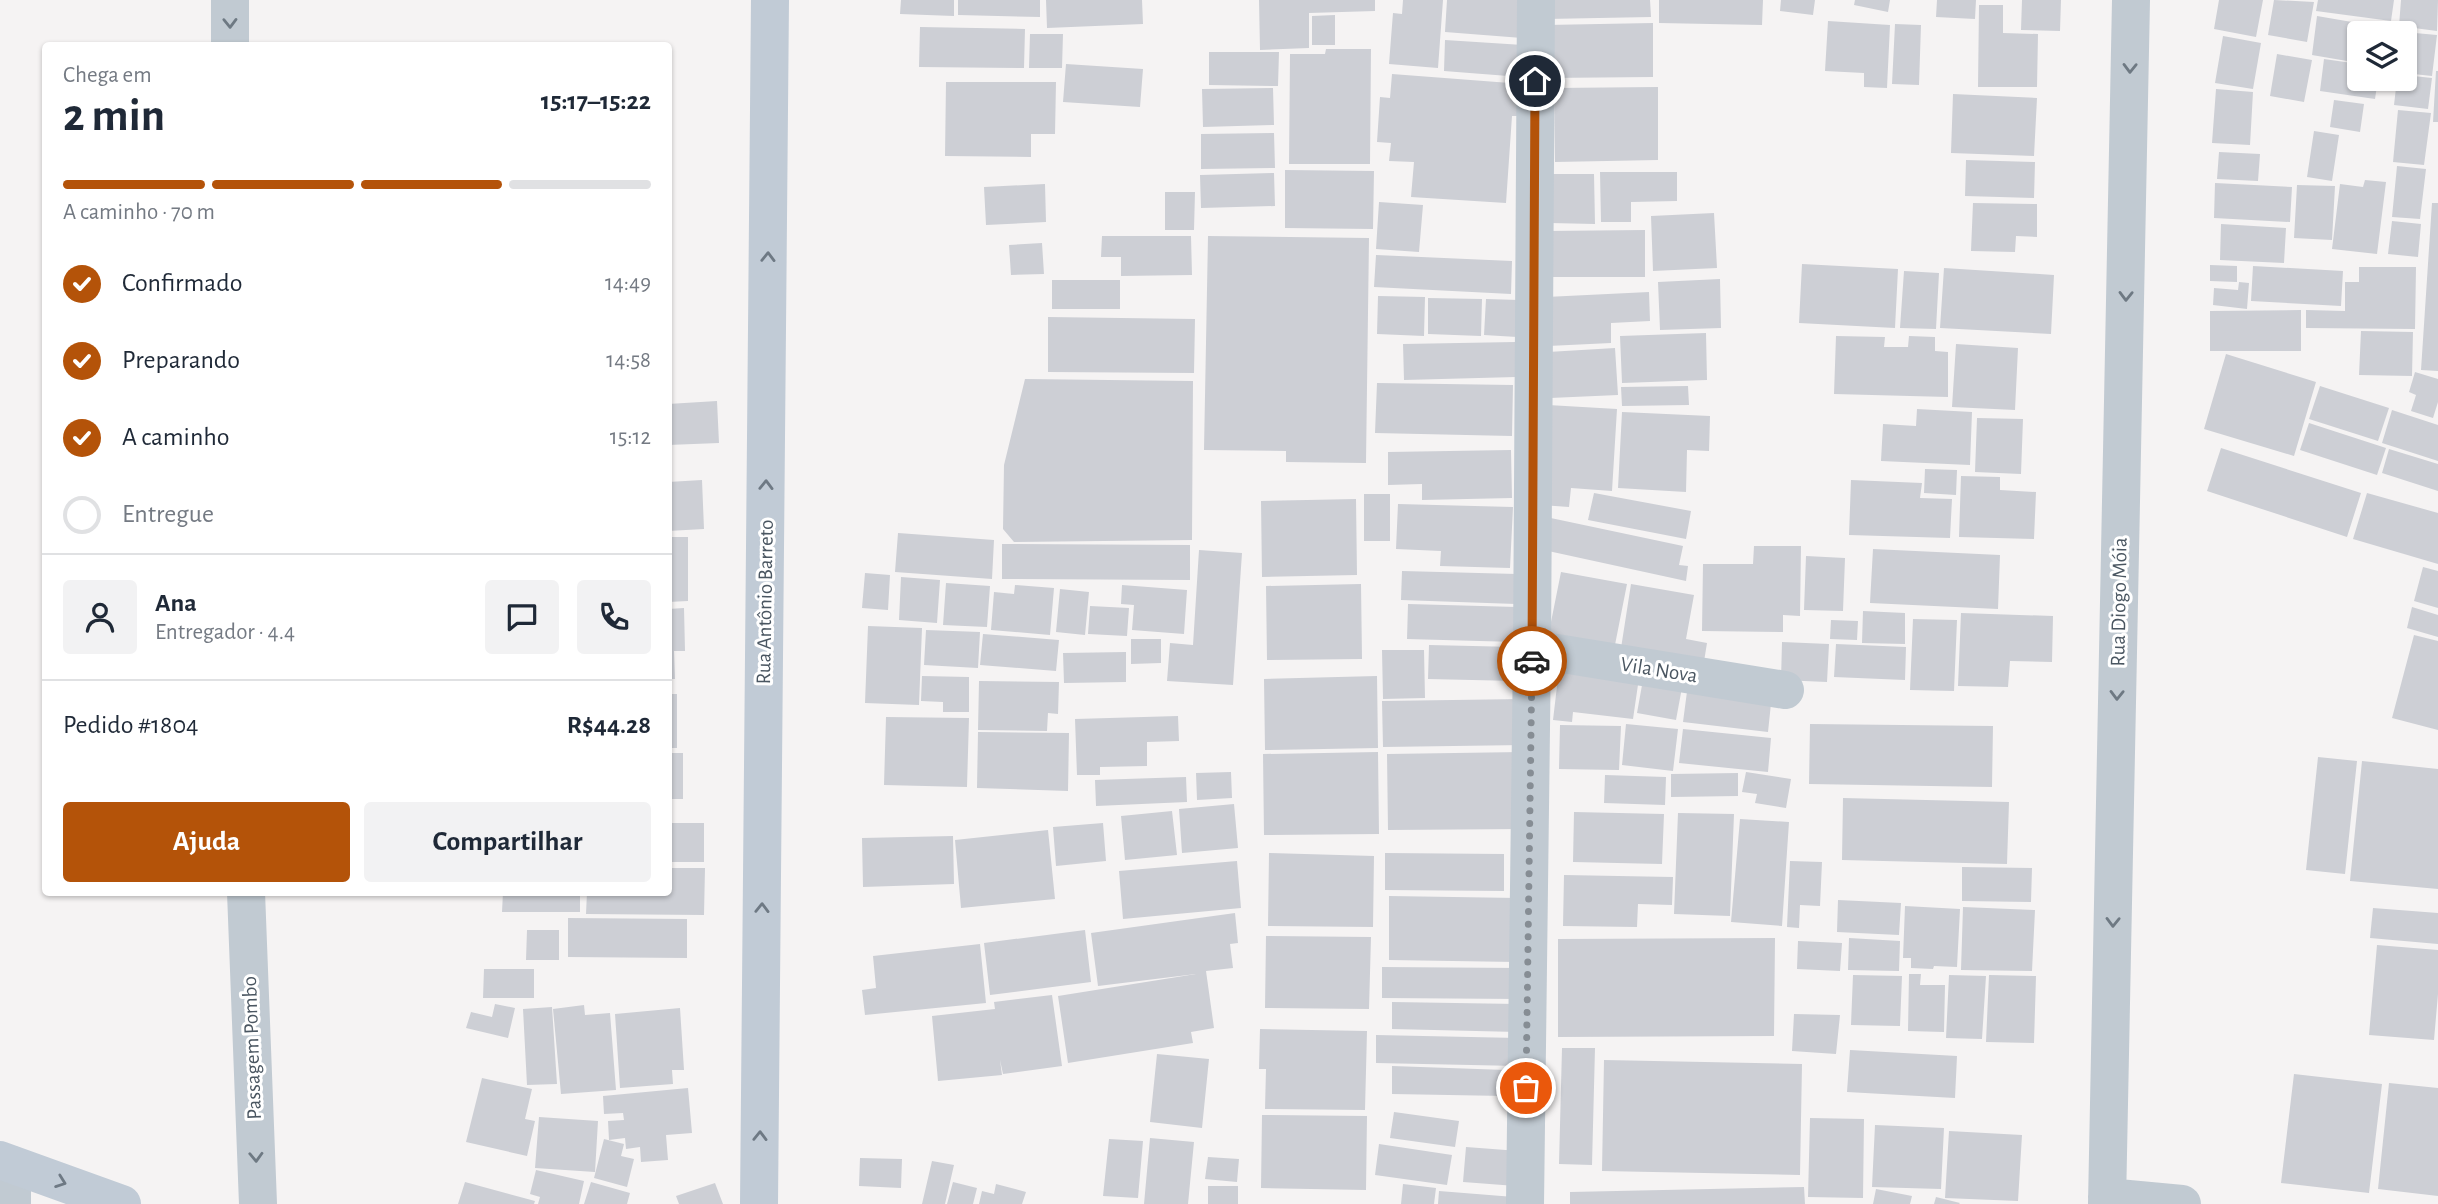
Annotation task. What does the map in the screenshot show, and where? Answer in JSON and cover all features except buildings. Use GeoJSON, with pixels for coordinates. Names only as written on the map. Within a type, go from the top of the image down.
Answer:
{"type":"FeatureCollection","features":[{"type":"Feature","properties":{"kind":"main road","name":"Rua Antônio Barreto"},"geometry":{"type":"LineString","coordinates":[[759,1204],[770,0]]}},
{"type":"Feature","properties":{"kind":"main road"},"geometry":{"type":"LineString","coordinates":[[6,1162],[122,1204]]}},
{"type":"Feature","properties":{"kind":"street"},"geometry":{"type":"LineString","coordinates":[[230,0],[230,42]]}},
{"type":"Feature","properties":{"kind":"street"},"geometry":{"type":"LineString","coordinates":[[1525,1204],[1536,0]]}},
{"type":"Feature","properties":{"kind":"street","name":"Rua Diogo Móia"},"geometry":{"type":"LineString","coordinates":[[2107,1200],[2132,0]]}},
{"type":"Feature","properties":{"kind":"street","name":"Vila Nova"},"geometry":{"type":"LineString","coordinates":[[1532,649],[1786,691]]}},
{"type":"Feature","properties":{"kind":"street","name":"Passagem Pombo"},"geometry":{"type":"LineString","coordinates":[[246,896],[258,1204]]}},
{"type":"Feature","properties":{"kind":"street"},"geometry":{"type":"LineString","coordinates":[[6,1162],[12,1204]]}},
{"type":"Feature","properties":{"kind":"street"},"geometry":{"type":"LineString","coordinates":[[2107,1200],[2182,1204]]}},
{"type":"Feature","properties":{"kind":"way so far"},"geometry":{"type":"LineString","coordinates":[[1526,1088],[1532,661]]}},
{"type":"Feature","properties":{"kind":"route"},"geometry":{"type":"LineString","coordinates":[[1532,661],[1535,81]]}}]}
